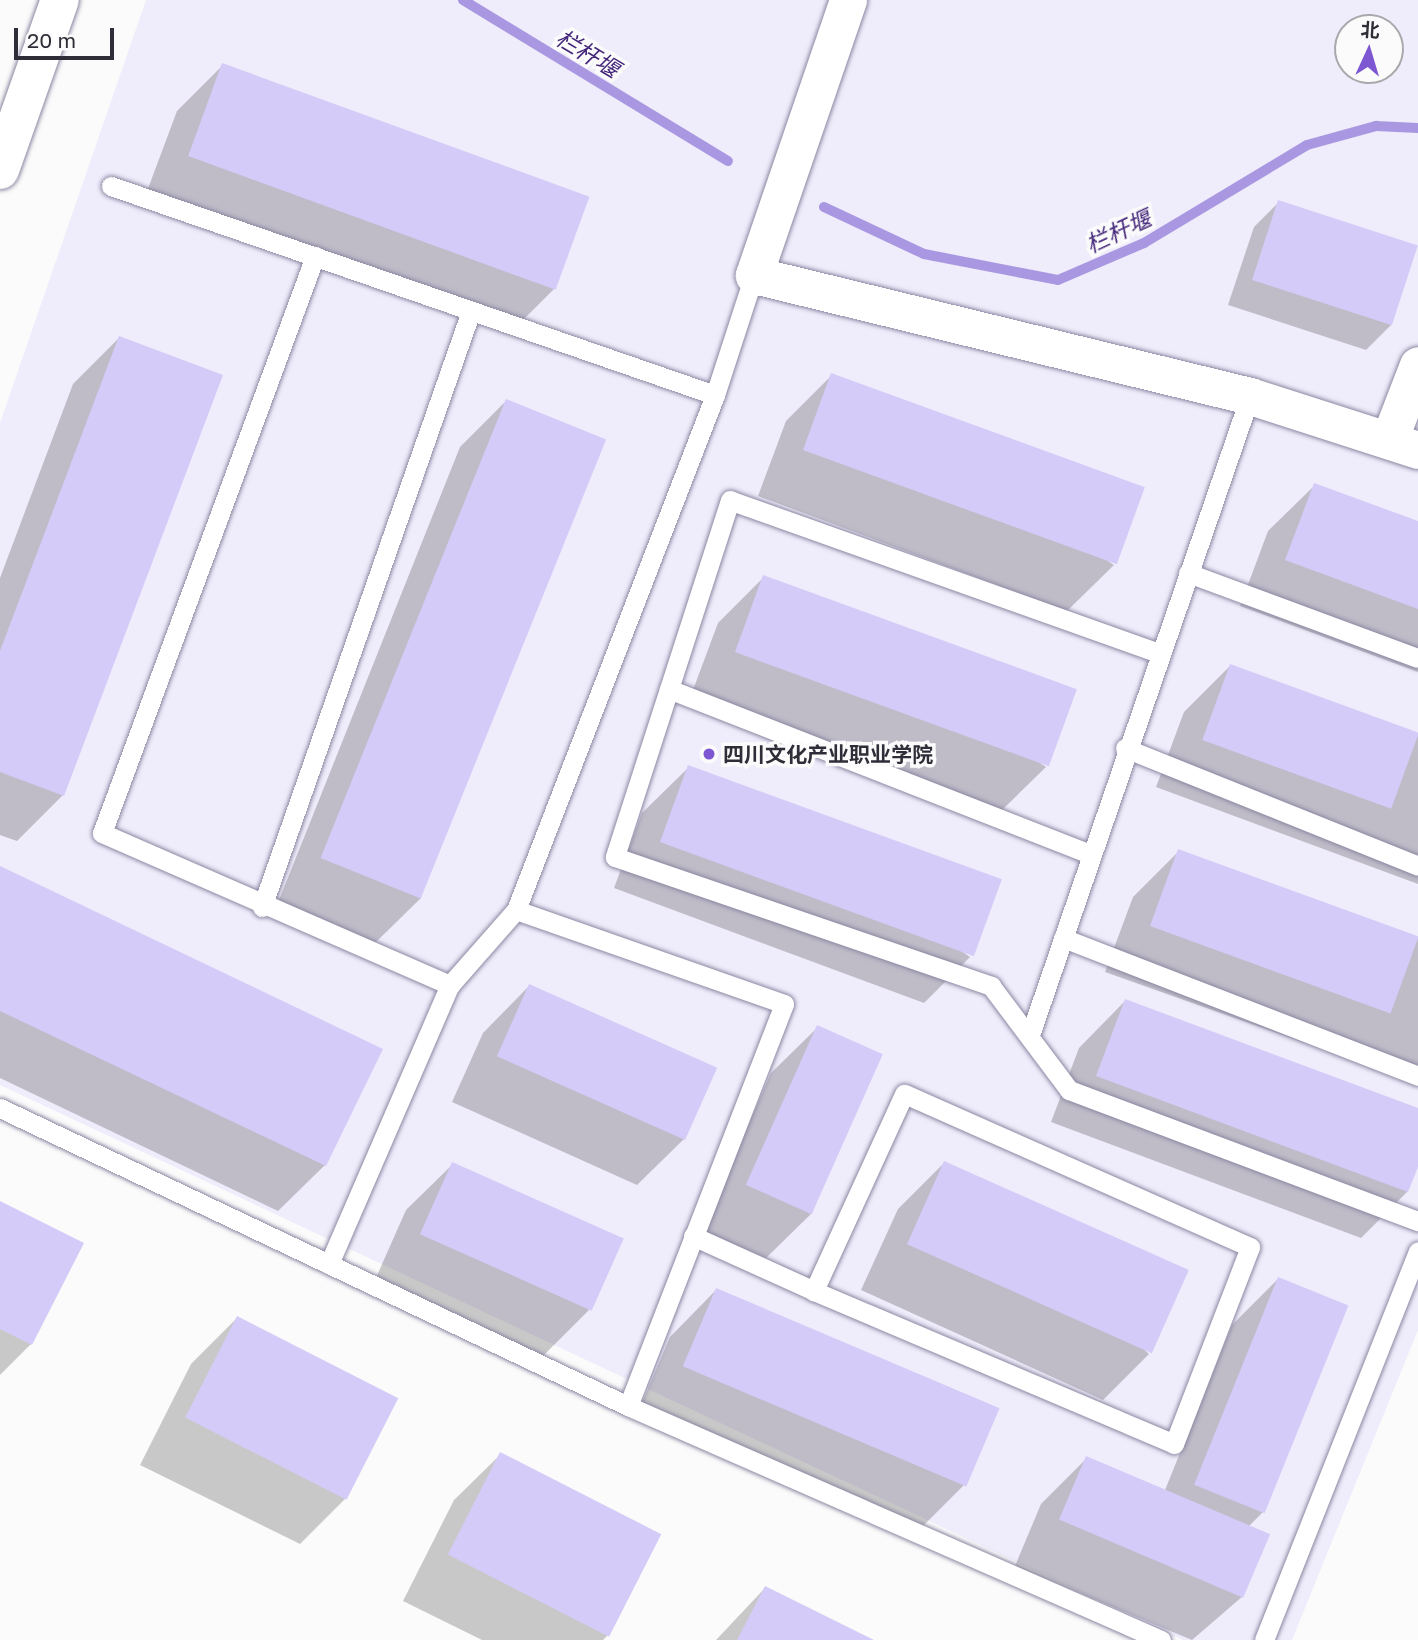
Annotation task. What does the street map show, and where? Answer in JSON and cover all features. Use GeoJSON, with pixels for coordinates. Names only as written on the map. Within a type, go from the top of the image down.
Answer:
{"type":"FeatureCollection","features":[{"type":"Feature","properties":{"kind":"street"},"geometry":{"type":"LineString","coordinates":[[0,170],[60,0]]}},
{"type":"Feature","properties":{"kind":"street"},"geometry":{"type":"LineString","coordinates":[[848,0],[754,275],[1251,396],[1404,445],[1418,365]]}},
{"type":"Feature","properties":{"kind":"lane"},"geometry":{"type":"LineString","coordinates":[[111,186],[715,395]]}},
{"type":"Feature","properties":{"kind":"lane"},"geometry":{"type":"LineString","coordinates":[[315,256],[102,833],[262,907],[450,985]]}},
{"type":"Feature","properties":{"kind":"lane"},"geometry":{"type":"LineString","coordinates":[[329,1264],[450,985],[516,910],[715,395],[754,275]]}},
{"type":"Feature","properties":{"kind":"lane"},"geometry":{"type":"LineString","coordinates":[[262,907],[471,311]]}},
{"type":"Feature","properties":{"kind":"lane"},"geometry":{"type":"LineString","coordinates":[[1031,1032],[1125,748],[1251,396]]}},
{"type":"Feature","properties":{"kind":"lane"},"geometry":{"type":"LineString","coordinates":[[1160,653],[730,500],[615,857],[990,986],[1031,1032],[1069,1090],[1418,1221]]}},
{"type":"Feature","properties":{"kind":"lane"},"geometry":{"type":"LineString","coordinates":[[1188,573],[1418,658]]}},
{"type":"Feature","properties":{"kind":"lane"},"geometry":{"type":"LineString","coordinates":[[669,689],[1090,854]]}},
{"type":"Feature","properties":{"kind":"lane"},"geometry":{"type":"LineString","coordinates":[[1125,748],[1418,866]]}},
{"type":"Feature","properties":{"kind":"lane"},"geometry":{"type":"LineString","coordinates":[[516,910],[784,1004],[628,1406]]}},
{"type":"Feature","properties":{"kind":"lane"},"geometry":{"type":"LineString","coordinates":[[1063,938],[1418,1076]]}},
{"type":"Feature","properties":{"kind":"lane"},"geometry":{"type":"LineString","coordinates":[[693,1236],[814,1292],[1174,1444],[1250,1247],[904,1094],[814,1292]]}},
{"type":"Feature","properties":{"kind":"lane"},"geometry":{"type":"LineString","coordinates":[[0,1108],[628,1406],[1161,1640]]}},
{"type":"Feature","properties":{"kind":"lane"},"geometry":{"type":"LineString","coordinates":[[1264,1640],[1418,1251]]}},
{"type":"Feature","properties":{"kind":"shaded area","name":"四川文化产业职业学院"},"geometry":{"type":"Polygon","coordinates":[[[146,0],[1418,0],[1418,1330],[1292,1640],[1183,1640],[0,1085],[0,423],[146,0]]]}},
{"type":"Feature","properties":{"kind":"building"},"geometry":{"type":"Polygon","coordinates":[[[222,63],[589,197],[556,290],[188,156],[222,63]]]}},
{"type":"Feature","properties":{"kind":"building"},"geometry":{"type":"Polygon","coordinates":[[[1278,200],[1418,245],[1392,325],[1252,280],[1278,200]]]}},
{"type":"Feature","properties":{"kind":"building"},"geometry":{"type":"Polygon","coordinates":[[[119,336],[223,375],[64,796],[0,772],[0,651],[119,336]]]}},
{"type":"Feature","properties":{"kind":"building"},"geometry":{"type":"Polygon","coordinates":[[[831,373],[1145,487],[1117,564],[803,450],[831,373]]]}},
{"type":"Feature","properties":{"kind":"building"},"geometry":{"type":"Polygon","coordinates":[[[506,399],[606,439],[421,898],[321,858],[506,399]]]}},
{"type":"Feature","properties":{"kind":"building"},"geometry":{"type":"Polygon","coordinates":[[[1314,483],[1418,521],[1418,609],[1285,560],[1314,483]]]}},
{"type":"Feature","properties":{"kind":"building"},"geometry":{"type":"Polygon","coordinates":[[[763,575],[1077,689],[1049,766],[735,652],[763,575]]]}},
{"type":"Feature","properties":{"kind":"building"},"geometry":{"type":"Polygon","coordinates":[[[1230,664],[1418,732],[1391,809],[1202,740],[1230,664]]]}},
{"type":"Feature","properties":{"kind":"building"},"geometry":{"type":"Polygon","coordinates":[[[688,765],[1002,879],[974,956],[660,842],[688,765]]]}},
{"type":"Feature","properties":{"kind":"building"},"geometry":{"type":"Polygon","coordinates":[[[1178,849],[1418,936],[1391,1014],[1150,926],[1178,849]]]}},
{"type":"Feature","properties":{"kind":"building"},"geometry":{"type":"Polygon","coordinates":[[[0,866],[383,1049],[326,1166],[0,1011],[0,866]]]}},
{"type":"Feature","properties":{"kind":"building"},"geometry":{"type":"Polygon","coordinates":[[[529,984],[717,1068],[685,1140],[497,1056],[529,984]]]}},
{"type":"Feature","properties":{"kind":"building"},"geometry":{"type":"Polygon","coordinates":[[[1125,999],[1418,1108],[1418,1167],[1408,1192],[1096,1076],[1125,999]]]}},
{"type":"Feature","properties":{"kind":"building"},"geometry":{"type":"Polygon","coordinates":[[[817,1025],[883,1054],[812,1214],[746,1185],[817,1025]]]}},
{"type":"Feature","properties":{"kind":"building"},"geometry":{"type":"Polygon","coordinates":[[[944,1161],[1189,1270],[1152,1353],[907,1244],[944,1161]]]}},
{"type":"Feature","properties":{"kind":"building"},"geometry":{"type":"Polygon","coordinates":[[[452,1162],[624,1238],[592,1311],[420,1234],[452,1162]]]}},
{"type":"Feature","properties":{"kind":"building"},"geometry":{"type":"Polygon","coordinates":[[[0,1201],[84,1243],[32,1345],[0,1329],[0,1201]]]}},
{"type":"Feature","properties":{"kind":"building"},"geometry":{"type":"Polygon","coordinates":[[[1278,1277],[1348,1305],[1265,1513],[1194,1485],[1278,1277]]]}},
{"type":"Feature","properties":{"kind":"building"},"geometry":{"type":"Polygon","coordinates":[[[716,1288],[1000,1408],[966,1487],[683,1366],[716,1288]]]}},
{"type":"Feature","properties":{"kind":"building"},"geometry":{"type":"Polygon","coordinates":[[[237,1316],[398,1398],[347,1500],[185,1418],[237,1316]]]}},
{"type":"Feature","properties":{"kind":"building"},"geometry":{"type":"Polygon","coordinates":[[[500,1452],[661,1534],[609,1637],[448,1554],[500,1452]]]}},
{"type":"Feature","properties":{"kind":"building"},"geometry":{"type":"Polygon","coordinates":[[[1086,1456],[1270,1534],[1243,1598],[1059,1520],[1086,1456]]]}},
{"type":"Feature","properties":{"kind":"building"},"geometry":{"type":"Polygon","coordinates":[[[765,1586],[874,1640],[737,1640],[765,1586]]]}},
{"type":"Feature","properties":{"kind":"waterway","name":"栏杆堰"},"geometry":{"type":"LineString","coordinates":[[463,0],[728,161]]}},
{"type":"Feature","properties":{"kind":"waterway","name":"栏杆堰"},"geometry":{"type":"LineString","coordinates":[[824,207],[924,254],[1058,280],[1144,243],[1307,145],[1376,126],[1418,128]]}},
{"type":"Feature","properties":{"kind":"place","name":"四川文化产业职业学院"},"geometry":{"type":"Point","coordinates":[709,754]}}]}
